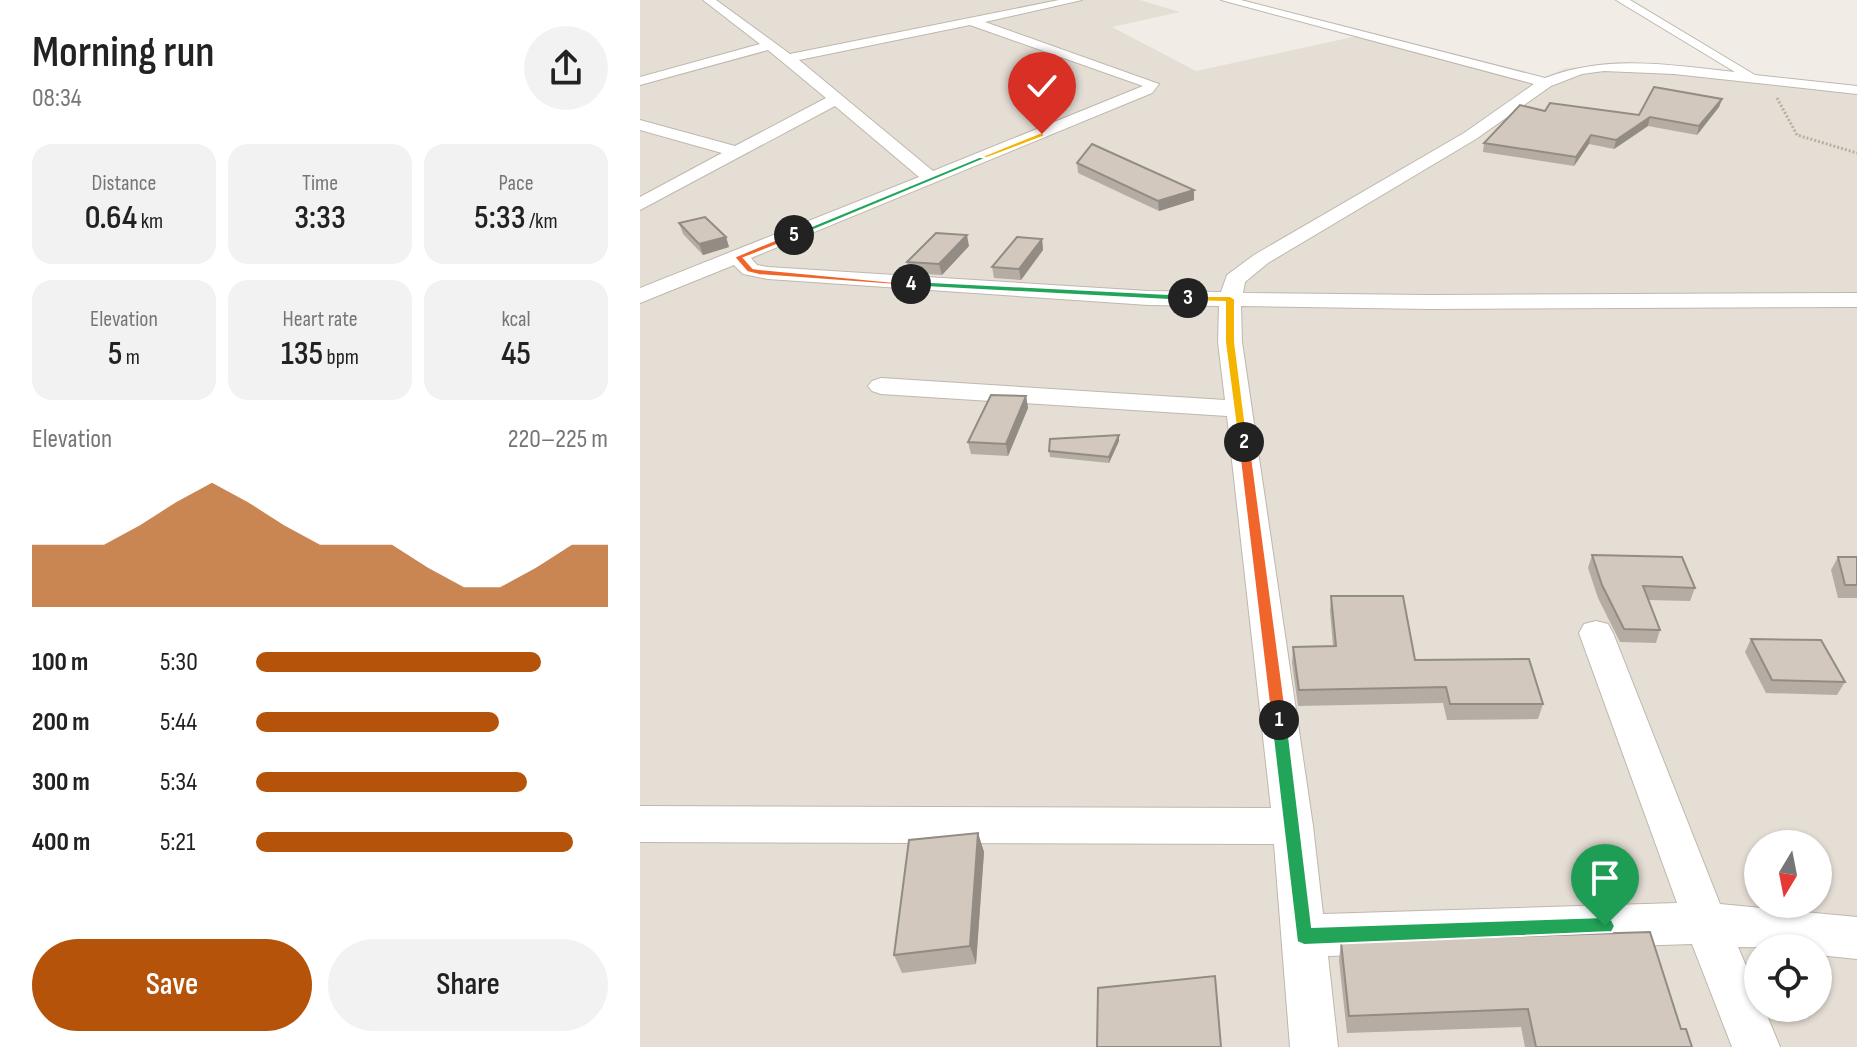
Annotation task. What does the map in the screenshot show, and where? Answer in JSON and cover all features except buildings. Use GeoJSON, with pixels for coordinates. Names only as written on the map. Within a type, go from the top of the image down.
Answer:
{"type":"FeatureCollection","features":[{"type":"Feature","properties":{"kind":"street"},"geometry":{"type":"LineString","coordinates":[[709,0],[931,178]]}},
{"type":"Feature","properties":{"kind":"street"},"geometry":{"type":"LineString","coordinates":[[786,59],[1076,0]]}},
{"type":"Feature","properties":{"kind":"street"},"geometry":{"type":"LineString","coordinates":[[1227,0],[1546,83]]}},
{"type":"Feature","properties":{"kind":"street"},"geometry":{"type":"LineString","coordinates":[[1622,0],[1767,80]]}},
{"type":"Feature","properties":{"kind":"street"},"geometry":{"type":"LineString","coordinates":[[640,296],[1147,90],[1152,84],[969,21]]}},
{"type":"Feature","properties":{"kind":"street"},"geometry":{"type":"LineString","coordinates":[[640,81],[767,46]]}},
{"type":"Feature","properties":{"kind":"street"},"geometry":{"type":"LineString","coordinates":[[1314,1047],[1293,826],[1230,342],[1230,299],[1235,280],[1261,259],[1470,136],[1546,83],[1579,70],[1604,67],[1857,90]]}},
{"type":"Feature","properties":{"kind":"street"},"geometry":{"type":"LineString","coordinates":[[640,204],[836,99]]}},
{"type":"Feature","properties":{"kind":"street"},"geometry":{"type":"LineString","coordinates":[[640,125],[738,152]]}},
{"type":"Feature","properties":{"kind":"street"},"geometry":{"type":"LineString","coordinates":[[738,257],[750,270],[820,278],[1148,298],[1476,303],[1857,300]]}},
{"type":"Feature","properties":{"kind":"street"},"geometry":{"type":"LineString","coordinates":[[881,386],[1239,409]]}},
{"type":"Feature","properties":{"kind":"street"},"geometry":{"type":"LineString","coordinates":[[1596,633],[1756,1047]]}},
{"type":"Feature","properties":{"kind":"street"},"geometry":{"type":"LineString","coordinates":[[640,824],[1293,826]]}},
{"type":"Feature","properties":{"kind":"street"},"geometry":{"type":"LineString","coordinates":[[1304,936],[1706,923],[1857,938]]}},
{"type":"Feature","properties":{"kind":"path"},"geometry":{"type":"LineString","coordinates":[[1767,80],[1797,135],[1857,153]]}},
{"type":"Feature","properties":{"kind":"shaded area"},"geometry":{"type":"Polygon","coordinates":[[[640,0],[1140,0],[1180,12],[1112,27],[1196,71],[1371,33],[1542,79],[1566,68],[1618,65],[1857,88],[1857,1047],[640,1047],[640,0]]]}},
{"type":"Feature","properties":{"kind":"route"},"geometry":{"type":"LineString","coordinates":[[1042,134],[738,257],[750,270],[833,279],[1148,298],[1230,299],[1230,342],[1293,826],[1304,936],[1605,926]]}}]}
